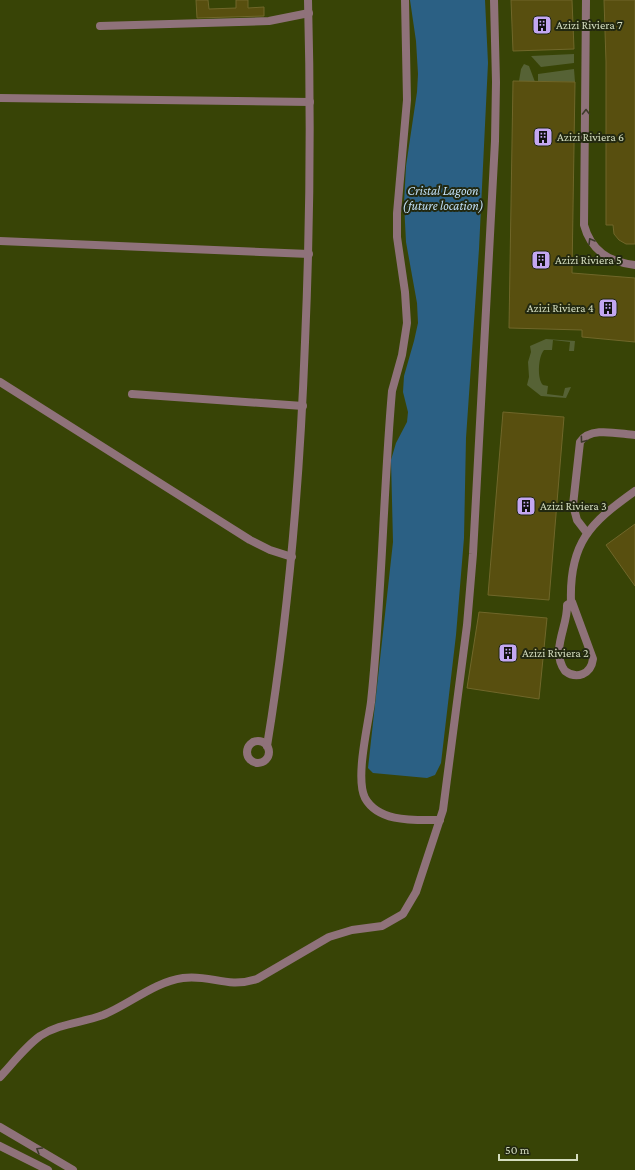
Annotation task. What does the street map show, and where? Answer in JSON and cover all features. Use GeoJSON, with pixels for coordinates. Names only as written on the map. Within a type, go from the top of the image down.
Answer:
{"type":"FeatureCollection","features":[{"type":"Feature","properties":{"kind":"street"},"geometry":{"type":"LineString","coordinates":[[267,746],[281,656],[292,557],[303,406],[309,254],[310,102],[308,0]]}},
{"type":"Feature","properties":{"kind":"street"},"geometry":{"type":"LineString","coordinates":[[405,0],[407,100],[397,219],[397,237],[405,292],[406,323],[402,355],[392,391],[377,637],[369,722],[360,778],[366,798],[380,813],[400,818],[440,820]]}},
{"type":"Feature","properties":{"kind":"street"},"geometry":{"type":"LineString","coordinates":[[0,1077],[26,1048],[46,1033],[67,1024],[103,1014],[166,983],[192,977],[231,984],[248,982],[266,974],[329,937],[352,930],[373,928],[390,922],[403,914],[414,896],[440,820],[445,800],[473,554],[495,141],[496,82],[494,0]]}},
{"type":"Feature","properties":{"kind":"street"},"geometry":{"type":"LineString","coordinates":[[586,0],[584,225],[592,245],[603,255],[616,262],[635,265]]}},
{"type":"Feature","properties":{"kind":"street"},"geometry":{"type":"LineString","coordinates":[[100,26],[270,21],[309,13]]}},
{"type":"Feature","properties":{"kind":"street"},"geometry":{"type":"LineString","coordinates":[[0,98],[310,102]]}},
{"type":"Feature","properties":{"kind":"street"},"geometry":{"type":"LineString","coordinates":[[0,241],[309,254]]}},
{"type":"Feature","properties":{"kind":"street"},"geometry":{"type":"LineString","coordinates":[[0,382],[250,540],[270,550],[292,557]]}},
{"type":"Feature","properties":{"kind":"street"},"geometry":{"type":"LineString","coordinates":[[132,394],[303,406]]}},
{"type":"Feature","properties":{"kind":"street"},"geometry":{"type":"LineString","coordinates":[[587,532],[577,520],[574,505],[580,442],[585,436],[592,433],[635,435]]}},
{"type":"Feature","properties":{"kind":"street"},"geometry":{"type":"LineString","coordinates":[[571,602],[567,605],[566,620],[559,644],[559,656],[565,671],[578,675],[587,672],[593,659],[582,633],[574,604],[571,602],[570,583],[573,562],[587,532],[601,516],[635,491]]}},
{"type":"Feature","properties":{"kind":"street"},"geometry":{"type":"LineString","coordinates":[[0,1127],[73,1170]]}},
{"type":"Feature","properties":{"kind":"street"},"geometry":{"type":"LineString","coordinates":[[0,1146],[48,1170]]}},
{"type":"Feature","properties":{"kind":"green space"},"geometry":{"type":"Polygon","coordinates":[[[574,54],[574,63],[541,67],[531,56],[574,54]]]}},
{"type":"Feature","properties":{"kind":"green space"},"geometry":{"type":"Polygon","coordinates":[[[524,64],[529,66],[535,82],[519,81],[521,69],[524,64]]]}},
{"type":"Feature","properties":{"kind":"green space"},"geometry":{"type":"Polygon","coordinates":[[[574,69],[575,82],[538,81],[538,74],[574,69]]]}},
{"type":"Feature","properties":{"kind":"green space"},"geometry":{"type":"Polygon","coordinates":[[[546,339],[575,341],[574,351],[569,351],[570,342],[553,340],[552,350],[544,350],[539,363],[541,382],[543,385],[548,386],[547,394],[563,396],[565,388],[571,387],[566,398],[541,396],[527,385],[529,377],[528,362],[531,352],[530,346],[546,339]]]}},
{"type":"Feature","properties":{"kind":"water","name":"Cristal Lagoon (future location)"},"geometry":{"type":"Polygon","coordinates":[[[410,0],[485,0],[488,63],[479,249],[466,438],[464,538],[456,635],[441,763],[435,775],[427,778],[373,773],[368,768],[393,542],[391,460],[396,443],[407,422],[408,412],[403,392],[404,376],[418,323],[417,303],[406,242],[404,203],[406,166],[417,92],[418,74],[416,41],[410,0]]]}},
{"type":"Feature","properties":{"kind":"building"},"geometry":{"type":"Polygon","coordinates":[[[196,0],[208,0],[209,9],[236,8],[236,0],[248,0],[248,8],[264,7],[264,16],[197,18],[196,0]]]}},
{"type":"Feature","properties":{"kind":"building","name":"Azizi Riviera 7"},"geometry":{"type":"Polygon","coordinates":[[[511,0],[572,0],[574,49],[513,51],[511,0]]]}},
{"type":"Feature","properties":{"kind":"building"},"geometry":{"type":"Polygon","coordinates":[[[604,0],[635,0],[635,244],[626,244],[619,240],[614,234],[613,225],[606,225],[606,62],[604,0]]]}},
{"type":"Feature","properties":{"kind":"building"},"geometry":{"type":"Polygon","coordinates":[[[513,81],[575,82],[572,273],[635,278],[635,342],[582,337],[582,330],[509,328],[513,81]]]}},
{"type":"Feature","properties":{"kind":"building","name":"Azizi Riviera 3"},"geometry":{"type":"Polygon","coordinates":[[[503,412],[564,417],[549,600],[488,595],[503,412]]]}},
{"type":"Feature","properties":{"kind":"building"},"geometry":{"type":"Polygon","coordinates":[[[635,524],[635,586],[606,545],[635,524]]]}},
{"type":"Feature","properties":{"kind":"building","name":"Azizi Riviera 2"},"geometry":{"type":"Polygon","coordinates":[[[479,612],[547,618],[539,699],[467,688],[479,612]]]}},
{"type":"Feature","properties":{"kind":"place","name":"Azizi Riviera 7"},"geometry":{"type":"Point","coordinates":[542,25]}},
{"type":"Feature","properties":{"kind":"place","name":"Azizi Riviera 6"},"geometry":{"type":"Point","coordinates":[543,137]}},
{"type":"Feature","properties":{"kind":"place","name":"Azizi Riviera 5"},"geometry":{"type":"Point","coordinates":[541,260]}},
{"type":"Feature","properties":{"kind":"place","name":"Azizi Riviera 4"},"geometry":{"type":"Point","coordinates":[608,308]}},
{"type":"Feature","properties":{"kind":"place","name":"Azizi Riviera 3"},"geometry":{"type":"Point","coordinates":[526,506]}},
{"type":"Feature","properties":{"kind":"place","name":"Azizi Riviera 2"},"geometry":{"type":"Point","coordinates":[508,653]}}]}
